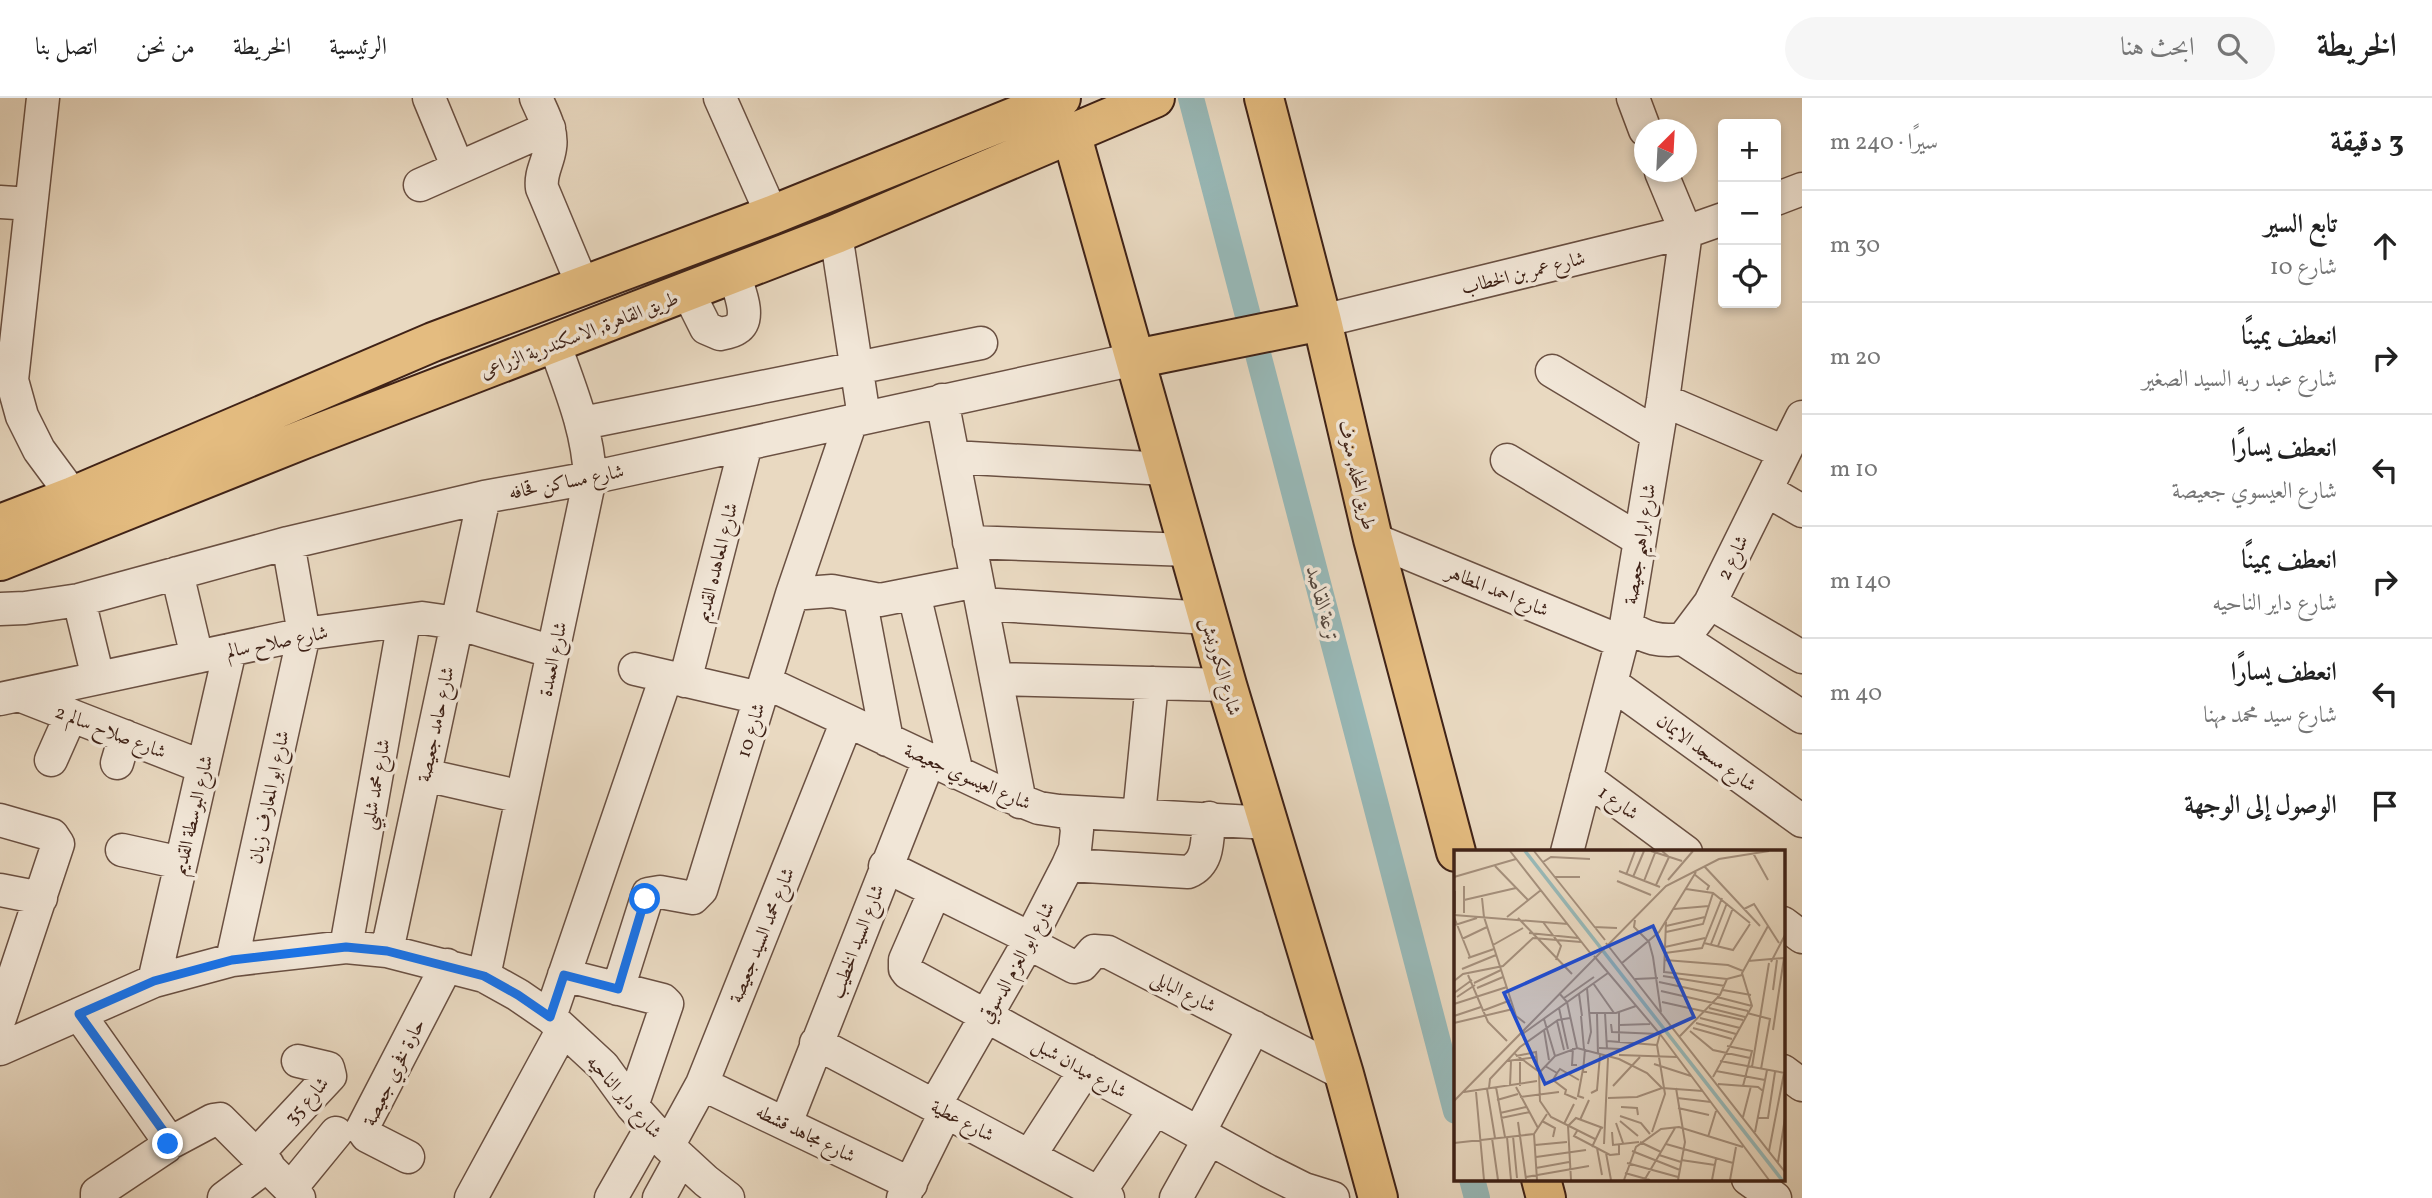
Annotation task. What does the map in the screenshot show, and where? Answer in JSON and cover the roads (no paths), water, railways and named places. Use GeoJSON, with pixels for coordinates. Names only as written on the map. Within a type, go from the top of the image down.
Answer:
{"type":"FeatureCollection","features":[{"type":"Feature","properties":{"kind":"main road","name":"طريق القاهرة, الاسكندرية الزراعى"},"geometry":{"type":"LineString","coordinates":[[0,524],[73,496],[433,342],[1058,108],[1119,113],[1155,98]]}},
{"type":"Feature","properties":{"kind":"main road","name":"طريق المحله, منوف"},"geometry":{"type":"LineString","coordinates":[[1264,98],[1307,324],[1373,539],[1455,850]]}},
{"type":"Feature","properties":{"kind":"main road","name":"طريق القاهرة, الاسكندرية الزراعى"},"geometry":{"type":"LineString","coordinates":[[0,561],[304,439],[836,234],[1058,108]]}},
{"type":"Feature","properties":{"kind":"main road","name":"شارع الكورنيش"},"geometry":{"type":"LineString","coordinates":[[1058,108],[1150,355],[1166,469],[1378,1198]]}},
{"type":"Feature","properties":{"kind":"main road"},"geometry":{"type":"LineString","coordinates":[[1150,355],[1307,324]]}},
{"type":"Feature","properties":{"kind":"main road"},"geometry":{"type":"LineString","coordinates":[[433,342],[433,366],[441,376],[452,383]]}},
{"type":"Feature","properties":{"kind":"main road"},"geometry":{"type":"LineString","coordinates":[[288,403],[298,408],[304,418],[307,428],[304,439]]}},
{"type":"Feature","properties":{"kind":"main road"},"geometry":{"type":"LineString","coordinates":[[1541,1180],[1546,1198]]}},
{"type":"Feature","properties":{"kind":"street"},"geometry":{"type":"LineString","coordinates":[[43,98],[31,204],[10,303],[12,380],[22,416],[39,450],[73,496]]}},
{"type":"Feature","properties":{"kind":"street"},"geometry":{"type":"LineString","coordinates":[[429,98],[458,168]]}},
{"type":"Feature","properties":{"kind":"street"},"geometry":{"type":"LineString","coordinates":[[537,98],[548,128],[551,146],[542,171],[542,188],[583,286]]}},
{"type":"Feature","properties":{"kind":"street"},"geometry":{"type":"LineString","coordinates":[[720,98],[772,215]]}},
{"type":"Feature","properties":{"kind":"street"},"geometry":{"type":"LineString","coordinates":[[1633,98],[1641,119]]}},
{"type":"Feature","properties":{"kind":"street"},"geometry":{"type":"LineString","coordinates":[[420,185],[548,128]]}},
{"type":"Feature","properties":{"kind":"street"},"geometry":{"type":"LineString","coordinates":[[1665,182],[1686,232]]}},
{"type":"Feature","properties":{"kind":"street"},"geometry":{"type":"LineString","coordinates":[[1781,198],[1802,189]]}},
{"type":"Feature","properties":{"kind":"street"},"geometry":{"type":"LineString","coordinates":[[0,202],[31,204]]}},
{"type":"Feature","properties":{"kind":"street","name":"شارع عمر بن الخطاب"},"geometry":{"type":"LineString","coordinates":[[1307,324],[1686,232],[1718,221]]}},
{"type":"Feature","properties":{"kind":"street","name":"شارع ابراهيم جعيصة"},"geometry":{"type":"LineString","coordinates":[[1568,850],[1624,634],[1663,400],[1686,232]]}},
{"type":"Feature","properties":{"kind":"street"},"geometry":{"type":"LineString","coordinates":[[836,234],[856,368],[858,419]]}},
{"type":"Feature","properties":{"kind":"street"},"geometry":{"type":"LineString","coordinates":[[688,292],[706,328],[719,334],[737,329],[743,323],[744,314],[734,274]]}},
{"type":"Feature","properties":{"kind":"street"},"geometry":{"type":"LineString","coordinates":[[583,423],[981,343]]}},
{"type":"Feature","properties":{"kind":"street","name":"شارع العمدة"},"geometry":{"type":"LineString","coordinates":[[484,976],[590,478],[589,451],[583,423],[554,344]]}},
{"type":"Feature","properties":{"kind":"street","name":"شارع مساكن قحافه"},"geometry":{"type":"LineString","coordinates":[[0,609],[79,600],[288,542],[484,497],[590,478],[1150,355]]}},
{"type":"Feature","properties":{"kind":"street"},"geometry":{"type":"LineString","coordinates":[[1552,371],[1657,434]]}},
{"type":"Feature","properties":{"kind":"street"},"geometry":{"type":"LineString","coordinates":[[942,400],[1020,802]]}},
{"type":"Feature","properties":{"kind":"street"},"geometry":{"type":"LineString","coordinates":[[1663,400],[1784,452]]}},
{"type":"Feature","properties":{"kind":"street","name":"شارع 2"},"geometry":{"type":"LineString","coordinates":[[1683,639],[1710,603],[1802,417]]}},
{"type":"Feature","properties":{"kind":"street","name":"شارع 10"},"geometry":{"type":"LineString","coordinates":[[618,989],[648,894],[660,892],[692,898],[701,890],[792,594],[858,419]]}},
{"type":"Feature","properties":{"kind":"street","name":"شارع المعاهده القديم"},"geometry":{"type":"LineString","coordinates":[[676,679],[746,444]]}},
{"type":"Feature","properties":{"kind":"street"},"geometry":{"type":"LineString","coordinates":[[953,457],[1166,469]]}},
{"type":"Feature","properties":{"kind":"street"},"geometry":{"type":"LineString","coordinates":[[1507,460],[1640,540]]}},
{"type":"Feature","properties":{"kind":"street"},"geometry":{"type":"LineString","coordinates":[[1766,490],[1802,511]]}},
{"type":"Feature","properties":{"kind":"street","name":"شارع حامد جعيصة"},"geometry":{"type":"LineString","coordinates":[[387,951],[484,497]]}},
{"type":"Feature","properties":{"kind":"street","name":"شارع احمد المطاهر"},"geometry":{"type":"LineString","coordinates":[[1373,539],[1624,634]]}},
{"type":"Feature","properties":{"kind":"street"},"geometry":{"type":"LineString","coordinates":[[288,542],[304,634]]}},
{"type":"Feature","properties":{"kind":"street"},"geometry":{"type":"LineString","coordinates":[[970,542],[1189,550]]}},
{"type":"Feature","properties":{"kind":"street"},"geometry":{"type":"LineString","coordinates":[[177,573],[197,657]]}},
{"type":"Feature","properties":{"kind":"street"},"geometry":{"type":"LineString","coordinates":[[792,594],[832,591],[880,600],[914,594],[979,593],[1208,618]]}},
{"type":"Feature","properties":{"kind":"street"},"geometry":{"type":"LineString","coordinates":[[914,594],[957,773]]}},
{"type":"Feature","properties":{"kind":"street"},"geometry":{"type":"LineString","coordinates":[[860,598],[887,740]]}},
{"type":"Feature","properties":{"kind":"street"},"geometry":{"type":"LineString","coordinates":[[79,600],[98,678]]}},
{"type":"Feature","properties":{"kind":"street"},"geometry":{"type":"LineString","coordinates":[[1710,603],[1802,657]]}},
{"type":"Feature","properties":{"kind":"street","name":"شارع صلاح سالم"},"geometry":{"type":"LineString","coordinates":[[9,697],[304,634],[404,621],[430,619],[457,623],[553,652]]}},
{"type":"Feature","properties":{"kind":"street","name":"شارع محمد شلبي"},"geometry":{"type":"LineString","coordinates":[[346,947],[404,621]]}},
{"type":"Feature","properties":{"kind":"street","name":"شارع ابو المعارف زيان"},"geometry":{"type":"LineString","coordinates":[[232,960],[304,634]]}},
{"type":"Feature","properties":{"kind":"street"},"geometry":{"type":"LineString","coordinates":[[1624,634],[1663,642],[1683,639],[1802,717]]}},
{"type":"Feature","properties":{"kind":"street","name":"شارع البوسطة القديم"},"geometry":{"type":"LineString","coordinates":[[154,981],[230,650]]}},
{"type":"Feature","properties":{"kind":"street","name":"شارع العيسوي جعيصة"},"geometry":{"type":"LineString","coordinates":[[635,670],[676,679],[763,690],[847,721],[1020,802],[1039,808],[1269,822]]}},
{"type":"Feature","properties":{"kind":"street"},"geometry":{"type":"LineString","coordinates":[[471,1198],[556,1023],[564,975],[676,679]]}},
{"type":"Feature","properties":{"kind":"street"},"geometry":{"type":"LineString","coordinates":[[996,679],[1227,685]]}},
{"type":"Feature","properties":{"kind":"street"},"geometry":{"type":"LineString","coordinates":[[1139,815],[1152,683]]}},
{"type":"Feature","properties":{"kind":"street","name":"شارع مسجد الايمان"},"geometry":{"type":"LineString","coordinates":[[1611,683],[1802,821]]}},
{"type":"Feature","properties":{"kind":"street","name":"شارع صلاح سالم 2"},"geometry":{"type":"LineString","coordinates":[[9,697],[71,715],[121,750],[203,767]]}},
{"type":"Feature","properties":{"kind":"street"},"geometry":{"type":"LineString","coordinates":[[51,760],[71,715]]}},
{"type":"Feature","properties":{"kind":"street","name":"شارع محمد السيد جعيصة"},"geometry":{"type":"LineString","coordinates":[[658,1134],[702,1084],[847,721]]}},
{"type":"Feature","properties":{"kind":"street","name":"شارع السيد الخطيب"},"geometry":{"type":"LineString","coordinates":[[786,1123],[929,760]]}},
{"type":"Feature","properties":{"kind":"street"},"geometry":{"type":"LineString","coordinates":[[425,775],[522,797]]}},
{"type":"Feature","properties":{"kind":"street","name":"شارع 1"},"geometry":{"type":"LineString","coordinates":[[1586,778],[1683,850]]}},
{"type":"Feature","properties":{"kind":"street","name":"شارع ابو العزم الدسوقي"},"geometry":{"type":"LineString","coordinates":[[907,1191],[940,1108],[986,1016],[1068,865],[1075,849],[1077,830],[1073,812]]}},
{"type":"Feature","properties":{"kind":"street"},"geometry":{"type":"LineString","coordinates":[[1068,865],[1188,872],[1197,869],[1203,862],[1209,818]]}},
{"type":"Feature","properties":{"kind":"street"},"geometry":{"type":"LineString","coordinates":[[0,820],[47,833],[56,839],[57,849],[0,1018]]}},
{"type":"Feature","properties":{"kind":"street"},"geometry":{"type":"LineString","coordinates":[[122,850],[181,863]]}},
{"type":"Feature","properties":{"kind":"street"},"geometry":{"type":"LineString","coordinates":[[885,866],[1029,940]]}},
{"type":"Feature","properties":{"kind":"street"},"geometry":{"type":"LineString","coordinates":[[0,890],[41,898]]}},
{"type":"Feature","properties":{"kind":"street","name":"شارع ميدان شبل"},"geometry":{"type":"LineString","coordinates":[[935,891],[905,960],[908,973],[1304,1189],[1334,1198]]}},
{"type":"Feature","properties":{"kind":"street"},"geometry":{"type":"LineString","coordinates":[[1784,924],[1802,937]]}},
{"type":"Feature","properties":{"kind":"street","name":"شارع البابلى"},"geometry":{"type":"LineString","coordinates":[[1029,940],[1074,967],[1082,965],[1094,951],[1108,952],[1344,1074]]}},
{"type":"Feature","properties":{"kind":"street","name":"شارع داير الناحيه"},"geometry":{"type":"LineString","coordinates":[[0,1049],[154,981],[232,960],[346,947],[387,951],[484,976],[518,995],[556,1023],[603,1066],[658,1134],[728,1198]]}},
{"type":"Feature","properties":{"kind":"street","name":"حارة فخري جعيصة"},"geometry":{"type":"LineString","coordinates":[[408,1157],[367,1136],[362,1129],[447,965]]}},
{"type":"Feature","properties":{"kind":"street"},"geometry":{"type":"LineString","coordinates":[[564,975],[663,1000],[667,1004],[658,1134],[659,1198]]}},
{"type":"Feature","properties":{"kind":"street"},"geometry":{"type":"LineString","coordinates":[[79,1014],[167,1136],[168,1144]]}},
{"type":"Feature","properties":{"kind":"street"},"geometry":{"type":"LineString","coordinates":[[1176,1198],[1254,1027]]}},
{"type":"Feature","properties":{"kind":"street","name":"شارع عطية"},"geometry":{"type":"LineString","coordinates":[[816,1043],[1030,1155],[1086,1192]]}},
{"type":"Feature","properties":{"kind":"street","name":"شارع 35"},"geometry":{"type":"LineString","coordinates":[[263,1160],[330,1076],[328,1068],[298,1061]]}},
{"type":"Feature","properties":{"kind":"street"},"geometry":{"type":"LineString","coordinates":[[1030,1155],[1085,1070]]}},
{"type":"Feature","properties":{"kind":"street"},"geometry":{"type":"LineString","coordinates":[[1784,1073],[1802,1085]]}},
{"type":"Feature","properties":{"kind":"street","name":"شارع مجاهد قشطه"},"geometry":{"type":"LineString","coordinates":[[702,1084],[786,1123],[907,1191]]}},
{"type":"Feature","properties":{"kind":"street"},"geometry":{"type":"LineString","coordinates":[[1086,1192],[1154,1109]]}},
{"type":"Feature","properties":{"kind":"street"},"geometry":{"type":"LineString","coordinates":[[97,1198],[96,1194],[168,1144],[212,1120],[220,1119],[295,1193],[336,1133]]}},
{"type":"Feature","properties":{"kind":"street"},"geometry":{"type":"LineString","coordinates":[[611,1198],[658,1134]]}},
{"type":"Feature","properties":{"kind":"street"},"geometry":{"type":"LineString","coordinates":[[224,1198],[263,1160]]}},
{"type":"Feature","properties":{"kind":"street"},"geometry":{"type":"LineString","coordinates":[[1749,1180],[1775,1198]]}},
{"type":"Feature","properties":{"kind":"waterway","name":"ترعة القاصد"},"geometry":{"type":"LineString","coordinates":[[1191,98],[1454,1103]]}},
{"type":"Feature","properties":{"kind":"waterway","name":"ترعة القاصد"},"geometry":{"type":"LineString","coordinates":[[1472,1180],[1477,1198]]}}]}
